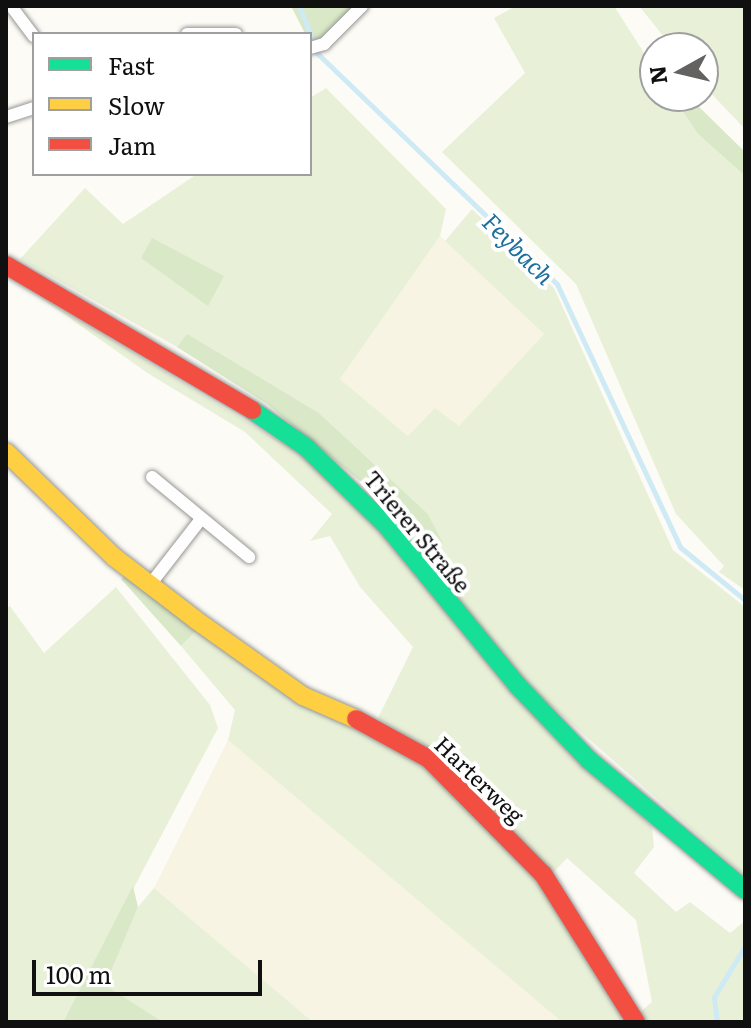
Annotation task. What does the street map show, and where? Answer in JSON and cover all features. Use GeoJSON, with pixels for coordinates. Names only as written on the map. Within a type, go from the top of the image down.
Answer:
{"type":"FeatureCollection","features":[{"type":"Feature","properties":{"kind":"main road","name":"Trierer Straße"},"geometry":{"type":"LineString","coordinates":[[6,265],[235,398],[306,447],[387,526],[518,686],[589,760],[745,890]]}},
{"type":"Feature","properties":{"kind":"main road","name":"Harterweg"},"geometry":{"type":"LineString","coordinates":[[6,452],[149,586],[303,696],[366,722],[429,759],[543,874],[636,1022]]}},
{"type":"Feature","properties":{"kind":"street"},"geometry":{"type":"LineString","coordinates":[[11,6],[32,33]]}},
{"type":"Feature","properties":{"kind":"street"},"geometry":{"type":"LineString","coordinates":[[312,47],[324,44],[362,6]]}},
{"type":"Feature","properties":{"kind":"street"},"geometry":{"type":"LineString","coordinates":[[6,117],[32,109]]}},
{"type":"Feature","properties":{"kind":"street"},"geometry":{"type":"LineString","coordinates":[[152,477],[249,557]]}},
{"type":"Feature","properties":{"kind":"street"},"geometry":{"type":"LineString","coordinates":[[149,586],[201,519]]}},
{"type":"Feature","properties":{"kind":"shaded area"},"geometry":{"type":"Polygon","coordinates":[[[440,236],[544,334],[459,427],[408,436],[340,379],[440,236]]]}},
{"type":"Feature","properties":{"kind":"shaded area"},"geometry":{"type":"Polygon","coordinates":[[[228,740],[562,1022],[313,1022],[154,888],[228,740]]]}},
{"type":"Feature","properties":{"kind":"green space"},"geometry":{"type":"Polygon","coordinates":[[[291,6],[355,6],[325,38],[312,42],[312,32],[304,32],[291,6]]]}},
{"type":"Feature","properties":{"kind":"green space"},"geometry":{"type":"Polygon","coordinates":[[[516,6],[614,6],[639,45],[639,112],[683,112],[698,134],[745,176],[745,590],[719,572],[724,566],[676,514],[576,284],[442,152],[525,73],[494,18],[516,6]]]}},
{"type":"Feature","properties":{"kind":"green space"},"geometry":{"type":"Polygon","coordinates":[[[639,6],[745,6],[745,129],[719,102],[719,32],[660,32],[639,6]]]}},
{"type":"Feature","properties":{"kind":"green space"},"geometry":{"type":"Polygon","coordinates":[[[326,88],[446,209],[440,236],[340,379],[408,436],[435,408],[459,426],[544,334],[445,241],[472,209],[554,288],[673,550],[745,607],[745,876],[523,681],[426,562],[427,513],[319,413],[187,335],[177,347],[20,259],[85,188],[123,224],[194,176],[312,176],[312,97],[326,88]]]}},
{"type":"Feature","properties":{"kind":"green space"},"geometry":{"type":"Polygon","coordinates":[[[683,112],[704,112],[745,152],[745,176],[698,134],[683,112]]]}},
{"type":"Feature","properties":{"kind":"green space"},"geometry":{"type":"Polygon","coordinates":[[[152,238],[224,276],[208,306],[141,258],[152,238]]]}},
{"type":"Feature","properties":{"kind":"green space"},"geometry":{"type":"Polygon","coordinates":[[[34,293],[309,459],[379,530],[513,692],[652,827],[654,847],[634,873],[676,912],[690,902],[730,933],[745,921],[745,1022],[643,1022],[638,1014],[652,1002],[636,920],[567,858],[551,875],[430,753],[378,718],[413,647],[360,587],[330,536],[310,541],[332,514],[245,432],[149,374],[34,293]]]}},
{"type":"Feature","properties":{"kind":"green space"},"geometry":{"type":"Polygon","coordinates":[[[187,334],[319,413],[427,513],[443,543],[426,562],[384,501],[267,404],[177,347],[187,334]]]}},
{"type":"Feature","properties":{"kind":"green space"},"geometry":{"type":"Polygon","coordinates":[[[126,574],[196,631],[181,646],[121,579],[126,574]]]}},
{"type":"Feature","properties":{"kind":"green space"},"geometry":{"type":"Polygon","coordinates":[[[116,587],[210,705],[218,728],[63,1022],[6,1022],[6,609],[10,606],[44,653],[116,587]]]}},
{"type":"Feature","properties":{"kind":"green space"},"geometry":{"type":"Polygon","coordinates":[[[196,631],[424,762],[541,881],[629,1022],[562,1022],[228,740],[235,710],[181,646],[196,631]]]}},
{"type":"Feature","properties":{"kind":"green space"},"geometry":{"type":"Polygon","coordinates":[[[133,886],[138,907],[105,985],[163,1022],[63,1022],[133,886]]]}},
{"type":"Feature","properties":{"kind":"green space"},"geometry":{"type":"Polygon","coordinates":[[[154,888],[313,1022],[163,1022],[104,985],[138,907],[154,888]]]}},
{"type":"Feature","properties":{"kind":"waterway","name":"Feybach"},"geometry":{"type":"LineString","coordinates":[[299,6],[309,32]]}},
{"type":"Feature","properties":{"kind":"waterway","name":"Feybach"},"geometry":{"type":"LineString","coordinates":[[312,39],[318,54],[557,284],[680,547],[745,600]]}},
{"type":"Feature","properties":{"kind":"waterway"},"geometry":{"type":"LineString","coordinates":[[717,1022],[714,997],[745,946]]}},
{"type":"Feature","properties":{"kind":"traffic: fast"},"geometry":{"type":"LineString","coordinates":[[252,410],[306,447],[387,526],[518,686],[589,760],[745,890]]}},
{"type":"Feature","properties":{"kind":"traffic: slow"},"geometry":{"type":"LineString","coordinates":[[6,452],[114,557],[196,620],[303,696],[356,719]]}},
{"type":"Feature","properties":{"kind":"traffic: jam"},"geometry":{"type":"LineString","coordinates":[[6,265],[252,410]]}},
{"type":"Feature","properties":{"kind":"traffic: jam"},"geometry":{"type":"LineString","coordinates":[[356,719],[429,759],[543,874],[636,1022]]}}]}
